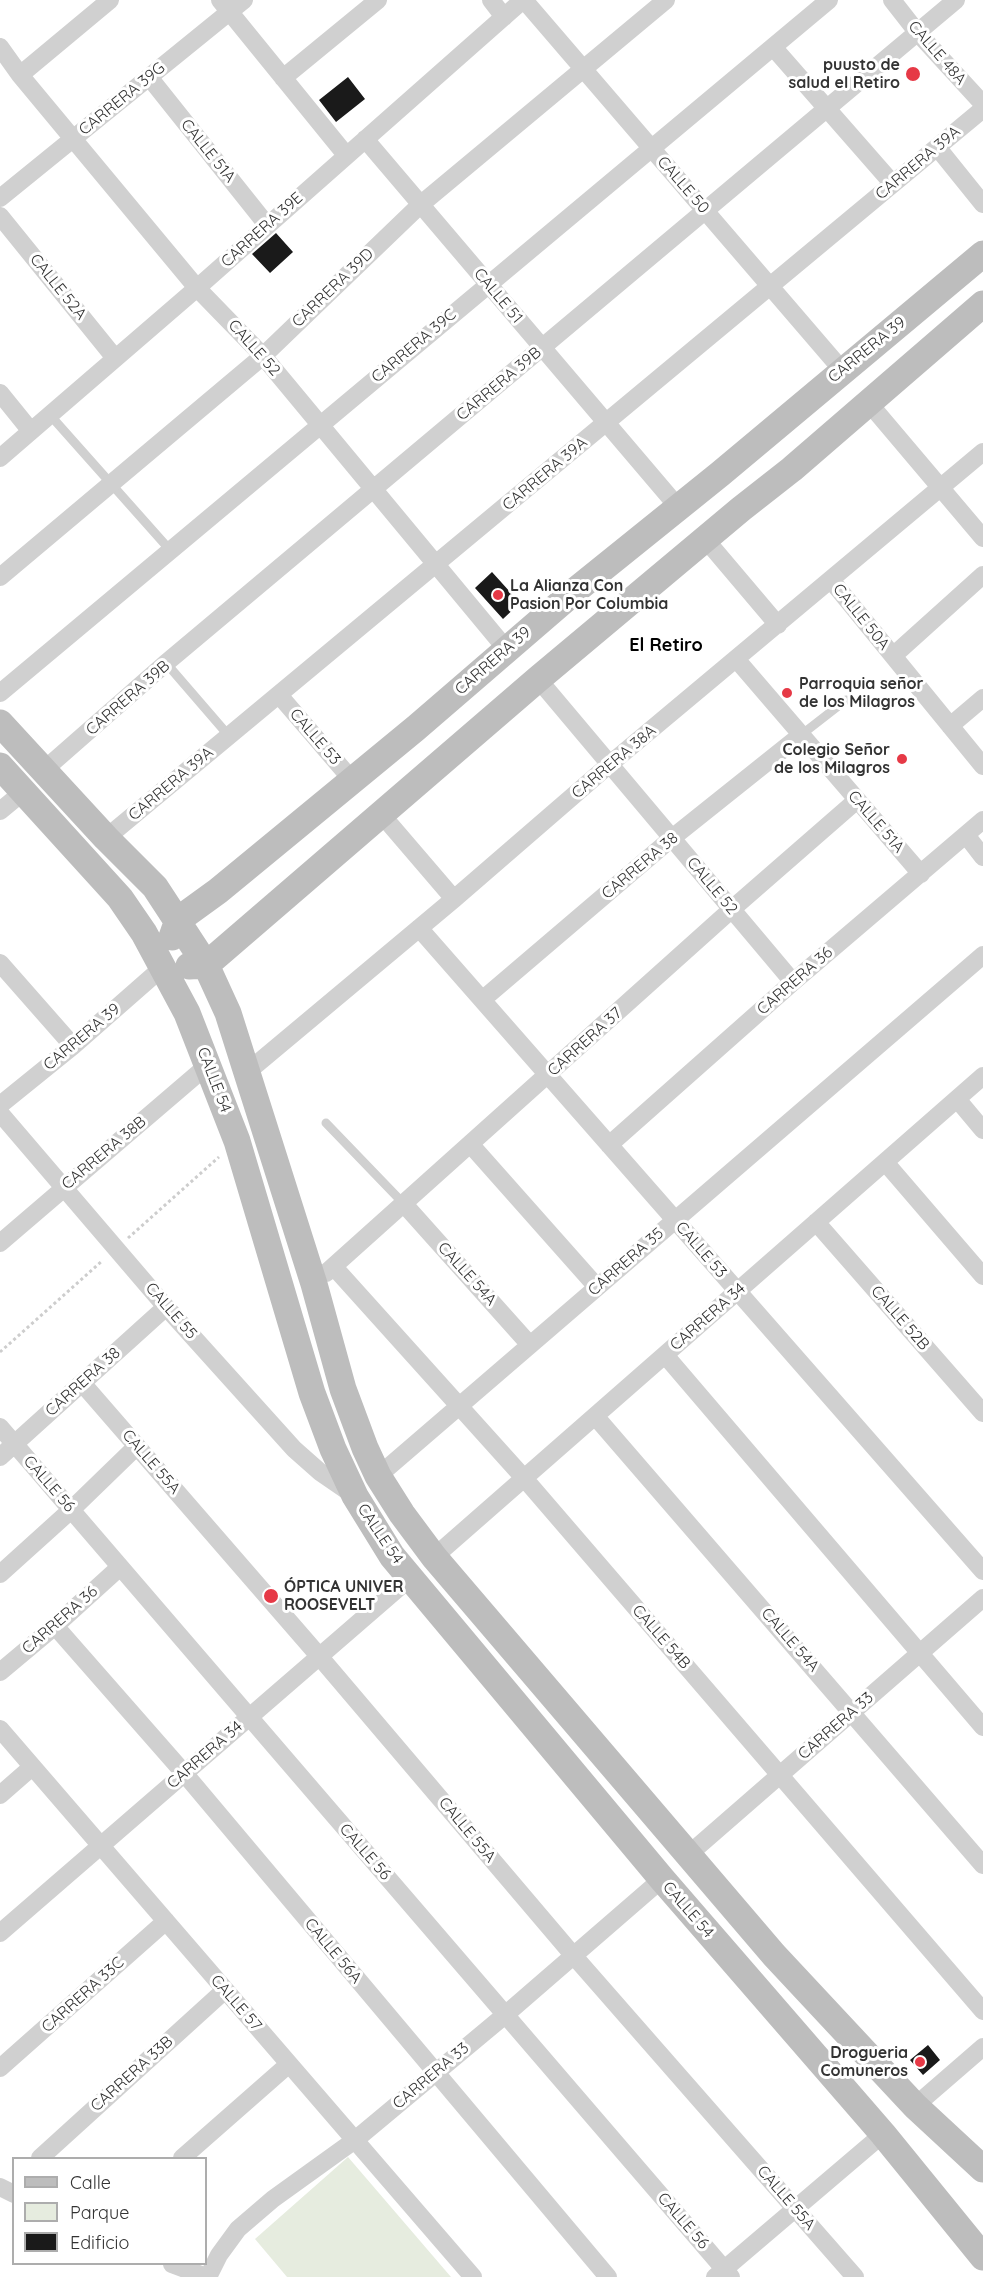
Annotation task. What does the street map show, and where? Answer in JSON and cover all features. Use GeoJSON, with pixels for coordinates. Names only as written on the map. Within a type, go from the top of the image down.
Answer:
{"type":"FeatureCollection","features":[{"type":"Feature","properties":{"kind":"main road","name":"CARRERA 39"},"geometry":{"type":"LineString","coordinates":[[178,920],[218,891],[416,728],[576,590],[720,474],[983,254]]}},
{"type":"Feature","properties":{"kind":"main road"},"geometry":{"type":"LineString","coordinates":[[178,920],[163,967],[206,965],[538,679],[792,469],[983,304]]}},
{"type":"Feature","properties":{"kind":"main road"},"geometry":{"type":"LineString","coordinates":[[765,435],[758,448],[760,462],[771,472],[779,473],[792,469]]}},
{"type":"Feature","properties":{"kind":"main road"},"geometry":{"type":"LineString","coordinates":[[720,474],[728,471],[736,473],[748,485],[747,502],[741,509]]}},
{"type":"Feature","properties":{"kind":"main road"},"geometry":{"type":"LineString","coordinates":[[471,681],[464,693],[469,712],[481,719],[495,718]]}},
{"type":"Feature","properties":{"kind":"main road","name":"CALLE 54"},"geometry":{"type":"LineString","coordinates":[[0,723],[106,838],[155,887],[206,965],[228,1013],[314,1284],[344,1389],[365,1448],[378,1476],[402,1514],[434,1557],[774,1955],[915,2106],[983,2169]]}},
{"type":"Feature","properties":{"kind":"main road"},"geometry":{"type":"LineString","coordinates":[[416,728],[429,725],[437,727],[444,733],[448,741],[448,751],[442,762]]}},
{"type":"Feature","properties":{"kind":"main road","name":"CALLE 54"},"geometry":{"type":"LineString","coordinates":[[0,766],[120,898],[144,933],[187,1013],[209,1064],[237,1141],[312,1394],[333,1449],[355,1496],[392,1556],[662,1879],[883,2134],[983,2257]]}},
{"type":"Feature","properties":{"kind":"main road"},"geometry":{"type":"LineString","coordinates":[[155,887],[170,896],[184,900],[201,899],[218,891]]}},
{"type":"Feature","properties":{"kind":"main road"},"geometry":{"type":"LineString","coordinates":[[228,1013],[222,997],[220,981],[228,950],[240,936]]}},
{"type":"Feature","properties":{"kind":"street"},"geometry":{"type":"LineString","coordinates":[[20,75],[110,0]]}},
{"type":"Feature","properties":{"kind":"street","name":"CARRERA 39G"},"geometry":{"type":"LineString","coordinates":[[0,198],[149,77],[224,6],[244,0]]}},
{"type":"Feature","properties":{"kind":"street"},"geometry":{"type":"LineString","coordinates":[[283,78],[378,0]]}},
{"type":"Feature","properties":{"kind":"street"},"geometry":{"type":"LineString","coordinates":[[491,0],[504,16]]}},
{"type":"Feature","properties":{"kind":"street","name":"CARRERA 39E"},"geometry":{"type":"LineString","coordinates":[[0,458],[524,0]]}},
{"type":"Feature","properties":{"kind":"street","name":"CALLE 50"},"geometry":{"type":"LineString","coordinates":[[524,0],[842,370]]}},
{"type":"Feature","properties":{"kind":"street","name":"CARRERA 39D"},"geometry":{"type":"LineString","coordinates":[[0,577],[263,356],[420,205],[666,0]]}},
{"type":"Feature","properties":{"kind":"street","name":"CARRERA 39C"},"geometry":{"type":"LineString","coordinates":[[0,693],[829,0]]}},
{"type":"Feature","properties":{"kind":"street","name":"CALLE 48A"},"geometry":{"type":"LineString","coordinates":[[892,0],[917,32],[983,104]]}},
{"type":"Feature","properties":{"kind":"street","name":"CARRERA 39B"},"geometry":{"type":"LineString","coordinates":[[44,770],[166,663],[956,0]]}},
{"type":"Feature","properties":{"kind":"street"},"geometry":{"type":"LineString","coordinates":[[224,6],[346,155]]}},
{"type":"Feature","properties":{"kind":"street","name":"CALLE 52"},"geometry":{"type":"LineString","coordinates":[[0,47],[20,75],[197,288],[263,356],[507,650]]}},
{"type":"Feature","properties":{"kind":"street"},"geometry":{"type":"LineString","coordinates":[[773,47],[892,184]]}},
{"type":"Feature","properties":{"kind":"street","name":"CALLE 51A"},"geometry":{"type":"LineString","coordinates":[[149,77],[267,225]]}},
{"type":"Feature","properties":{"kind":"street","name":"CARRERA 39A"},"geometry":{"type":"LineString","coordinates":[[106,838],[983,109]]}},
{"type":"Feature","properties":{"kind":"street","name":"CALLE 51"},"geometry":{"type":"LineString","coordinates":[[364,139],[678,507]]}},
{"type":"Feature","properties":{"kind":"street"},"geometry":{"type":"LineString","coordinates":[[937,147],[983,204]]}},
{"type":"Feature","properties":{"kind":"street","name":"CALLE 52A"},"geometry":{"type":"LineString","coordinates":[[0,216],[116,358]]}},
{"type":"Feature","properties":{"kind":"street"},"geometry":{"type":"LineString","coordinates":[[0,393],[30,430]]}},
{"type":"Feature","properties":{"kind":"street"},"geometry":{"type":"LineString","coordinates":[[868,402],[983,538]]}},
{"type":"Feature","properties":{"kind":"street","name":"CARRERA 38A"},"geometry":{"type":"LineString","coordinates":[[246,1073],[983,452]]}},
{"type":"Feature","properties":{"kind":"street"},"geometry":{"type":"LineString","coordinates":[[706,540],[778,625]]}},
{"type":"Feature","properties":{"kind":"street"},"geometry":{"type":"LineString","coordinates":[[893,656],[983,575]]}},
{"type":"Feature","properties":{"kind":"street","name":"CALLE 50A"},"geometry":{"type":"LineString","coordinates":[[831,580],[983,766]]}},
{"type":"Feature","properties":{"kind":"street","name":"CALLE 51A"},"geometry":{"type":"LineString","coordinates":[[737,660],[921,874]]}},
{"type":"Feature","properties":{"kind":"street","name":"CALLE 52"},"geometry":{"type":"LineString","coordinates":[[538,679],[794,982]]}},
{"type":"Feature","properties":{"kind":"street","name":"CALLE 53"},"geometry":{"type":"LineString","coordinates":[[279,695],[352,780]]}},
{"type":"Feature","properties":{"kind":"street"},"geometry":{"type":"LineString","coordinates":[[950,726],[983,699]]}},
{"type":"Feature","properties":{"kind":"street","name":"CARRERA 38"},"geometry":{"type":"LineString","coordinates":[[482,1000],[672,838],[801,735]]}},
{"type":"Feature","properties":{"kind":"street"},"geometry":{"type":"LineString","coordinates":[[0,811],[23,792]]}},
{"type":"Feature","properties":{"kind":"street","name":"CARRERA 37"},"geometry":{"type":"LineString","coordinates":[[314,1284],[732,909],[857,800]]}},
{"type":"Feature","properties":{"kind":"street"},"geometry":{"type":"LineString","coordinates":[[382,815],[454,899]]}},
{"type":"Feature","properties":{"kind":"street","name":"CARRERA 36"},"geometry":{"type":"LineString","coordinates":[[609,1145],[983,820]]}},
{"type":"Feature","properties":{"kind":"street"},"geometry":{"type":"LineString","coordinates":[[966,835],[983,856]]}},
{"type":"Feature","properties":{"kind":"street","name":"CALLE 53"},"geometry":{"type":"LineString","coordinates":[[419,928],[983,1571]]}},
{"type":"Feature","properties":{"kind":"street","name":"CARRERA 35"},"geometry":{"type":"LineString","coordinates":[[378,1476],[983,955]]}},
{"type":"Feature","properties":{"kind":"street"},"geometry":{"type":"LineString","coordinates":[[0,963],[72,1046]]}},
{"type":"Feature","properties":{"kind":"street","name":"CARRERA 39"},"geometry":{"type":"LineString","coordinates":[[0,1105],[163,967]]}},
{"type":"Feature","properties":{"kind":"street","name":"CARRERA 38B"},"geometry":{"type":"LineString","coordinates":[[0,1242],[209,1064]]}},
{"type":"Feature","properties":{"kind":"street","name":"CARRERA 34"},"geometry":{"type":"LineString","coordinates":[[434,1557],[983,1076]]}},
{"type":"Feature","properties":{"kind":"street"},"geometry":{"type":"LineString","coordinates":[[957,1099],[983,1130]]}},
{"type":"Feature","properties":{"kind":"street","name":"CALLE 55"},"geometry":{"type":"LineString","coordinates":[[0,1113],[166,1307],[294,1449],[320,1472],[355,1496]]}},
{"type":"Feature","properties":{"kind":"street"},"geometry":{"type":"LineString","coordinates":[[471,1145],[597,1287]]}},
{"type":"Feature","properties":{"kind":"street"},"geometry":{"type":"LineString","coordinates":[[885,1162],[983,1276]]}},
{"type":"Feature","properties":{"kind":"street","name":"CALLE 54A"},"geometry":{"type":"LineString","coordinates":[[404,1204],[530,1345]]}},
{"type":"Feature","properties":{"kind":"street","name":"CALLE 52B"},"geometry":{"type":"LineString","coordinates":[[816,1222],[983,1413]]}},
{"type":"Feature","properties":{"kind":"street","name":"CALLE 54B"},"geometry":{"type":"LineString","coordinates":[[334,1267],[524,1478],[983,2011]]}},
{"type":"Feature","properties":{"kind":"street","name":"CARRERA 38"},"geometry":{"type":"LineString","coordinates":[[0,1457],[166,1307]]}},
{"type":"Feature","properties":{"kind":"street"},"geometry":{"type":"LineString","coordinates":[[664,1355],[983,1727]]}},
{"type":"Feature","properties":{"kind":"street","name":"CALLE 55A"},"geometry":{"type":"LineString","coordinates":[[82,1383],[320,1656],[573,1955],[855,2277]]}},
{"type":"Feature","properties":{"kind":"street","name":"CALLE 54A"},"geometry":{"type":"LineString","coordinates":[[595,1416],[983,1865]]}},
{"type":"Feature","properties":{"kind":"street","name":"CALLE 56"},"geometry":{"type":"LineString","coordinates":[[0,1427],[505,2015],[723,2274]]}},
{"type":"Feature","properties":{"kind":"street"},"geometry":{"type":"LineString","coordinates":[[0,1574],[137,1446]]}},
{"type":"Feature","properties":{"kind":"street","name":"CARRERA 36"},"geometry":{"type":"LineString","coordinates":[[0,1672],[120,1567]]}},
{"type":"Feature","properties":{"kind":"street","name":"CARRERA 34"},"geometry":{"type":"LineString","coordinates":[[0,1933],[410,1578]]}},
{"type":"Feature","properties":{"kind":"street","name":"CARRERA 33"},"geometry":{"type":"LineString","coordinates":[[688,1855],[983,1598]]}},
{"type":"Feature","properties":{"kind":"street","name":"CALLE 56A"},"geometry":{"type":"LineString","coordinates":[[55,1626],[184,1773],[608,2277]]}},
{"type":"Feature","properties":{"kind":"street","name":"CALLE 57"},"geometry":{"type":"LineString","coordinates":[[0,1729],[473,2277]]}},
{"type":"Feature","properties":{"kind":"street"},"geometry":{"type":"LineString","coordinates":[[0,1795],[32,1767]]}},
{"type":"Feature","properties":{"kind":"street","name":"CARRERA 33"},"geometry":{"type":"LineString","coordinates":[[207,2277],[219,2255],[238,2229],[273,2199],[355,2140],[505,2015],[662,1879]]}},
{"type":"Feature","properties":{"kind":"street","name":"CARRERA 33C"},"geometry":{"type":"LineString","coordinates":[[0,2068],[166,1921]]}},
{"type":"Feature","properties":{"kind":"street","name":"CARRERA 33B"},"geometry":{"type":"LineString","coordinates":[[41,2157],[225,1990]]}},
{"type":"Feature","properties":{"kind":"street"},"geometry":{"type":"LineString","coordinates":[[915,2106],[983,2047]]}},
{"type":"Feature","properties":{"kind":"street"},"geometry":{"type":"LineString","coordinates":[[183,2157],[289,2064]]}},
{"type":"Feature","properties":{"kind":"street"},"geometry":{"type":"LineString","coordinates":[[723,2274],[883,2134]]}},
{"type":"Feature","properties":{"kind":"street"},"geometry":{"type":"LineString","coordinates":[[175,2265],[207,2277]]}},
{"type":"Feature","properties":{"kind":"lane"},"geometry":{"type":"LineString","coordinates":[[50,415],[170,550]]}},
{"type":"Feature","properties":{"kind":"lane"},"geometry":{"type":"LineString","coordinates":[[166,663],[229,736]]}},
{"type":"Feature","properties":{"kind":"lane"},"geometry":{"type":"LineString","coordinates":[[801,735],[846,700]]}},
{"type":"Feature","properties":{"kind":"lane"},"geometry":{"type":"LineString","coordinates":[[326,1123],[404,1204]]}},
{"type":"Feature","properties":{"kind":"green space"},"geometry":{"type":"Polygon","coordinates":[[[348,2157],[451,2277],[287,2277],[255,2239],[348,2157]]]}},
{"type":"Feature","properties":{"kind":"building"},"geometry":{"type":"Polygon","coordinates":[[[348,77],[365,99],[336,122],[319,100],[348,77]]]}},
{"type":"Feature","properties":{"kind":"building"},"geometry":{"type":"Polygon","coordinates":[[[276,233],[293,252],[270,273],[252,254],[276,233]]]}},
{"type":"Feature","properties":{"kind":"building","name":"La Alianza Con Pasion Por Columbia"},"geometry":{"type":"Polygon","coordinates":[[[492,572],[520,603],[503,619],[475,588],[492,572]]]}},
{"type":"Feature","properties":{"kind":"building"},"geometry":{"type":"Polygon","coordinates":[[[928,2045],[940,2060],[923,2075],[910,2060],[928,2045]]]}},
{"type":"Feature","properties":{"kind":"place","name":"puusto de salud el Retiro"},"geometry":{"type":"Point","coordinates":[913,74]}},
{"type":"Feature","properties":{"kind":"place","name":"La Alianza Con Pasion Por Columbia"},"geometry":{"type":"Point","coordinates":[498,595]}},
{"type":"Feature","properties":{"kind":"place","name":"Parroquia señor de los Milagros"},"geometry":{"type":"Point","coordinates":[787,693]}},
{"type":"Feature","properties":{"kind":"place","name":"Colegio Señor de los Milagros"},"geometry":{"type":"Point","coordinates":[902,759]}},
{"type":"Feature","properties":{"kind":"place","name":"ÓPTICA UNIVER ROOSEVELT"},"geometry":{"type":"Point","coordinates":[271,1596]}},
{"type":"Feature","properties":{"kind":"place","name":"Drogueria Comuneros"},"geometry":{"type":"Point","coordinates":[920,2062]}},
{"type":"Feature","properties":{"kind":"district","name":"El Retiro"},"geometry":{"type":"Point","coordinates":[666,646]}}]}
